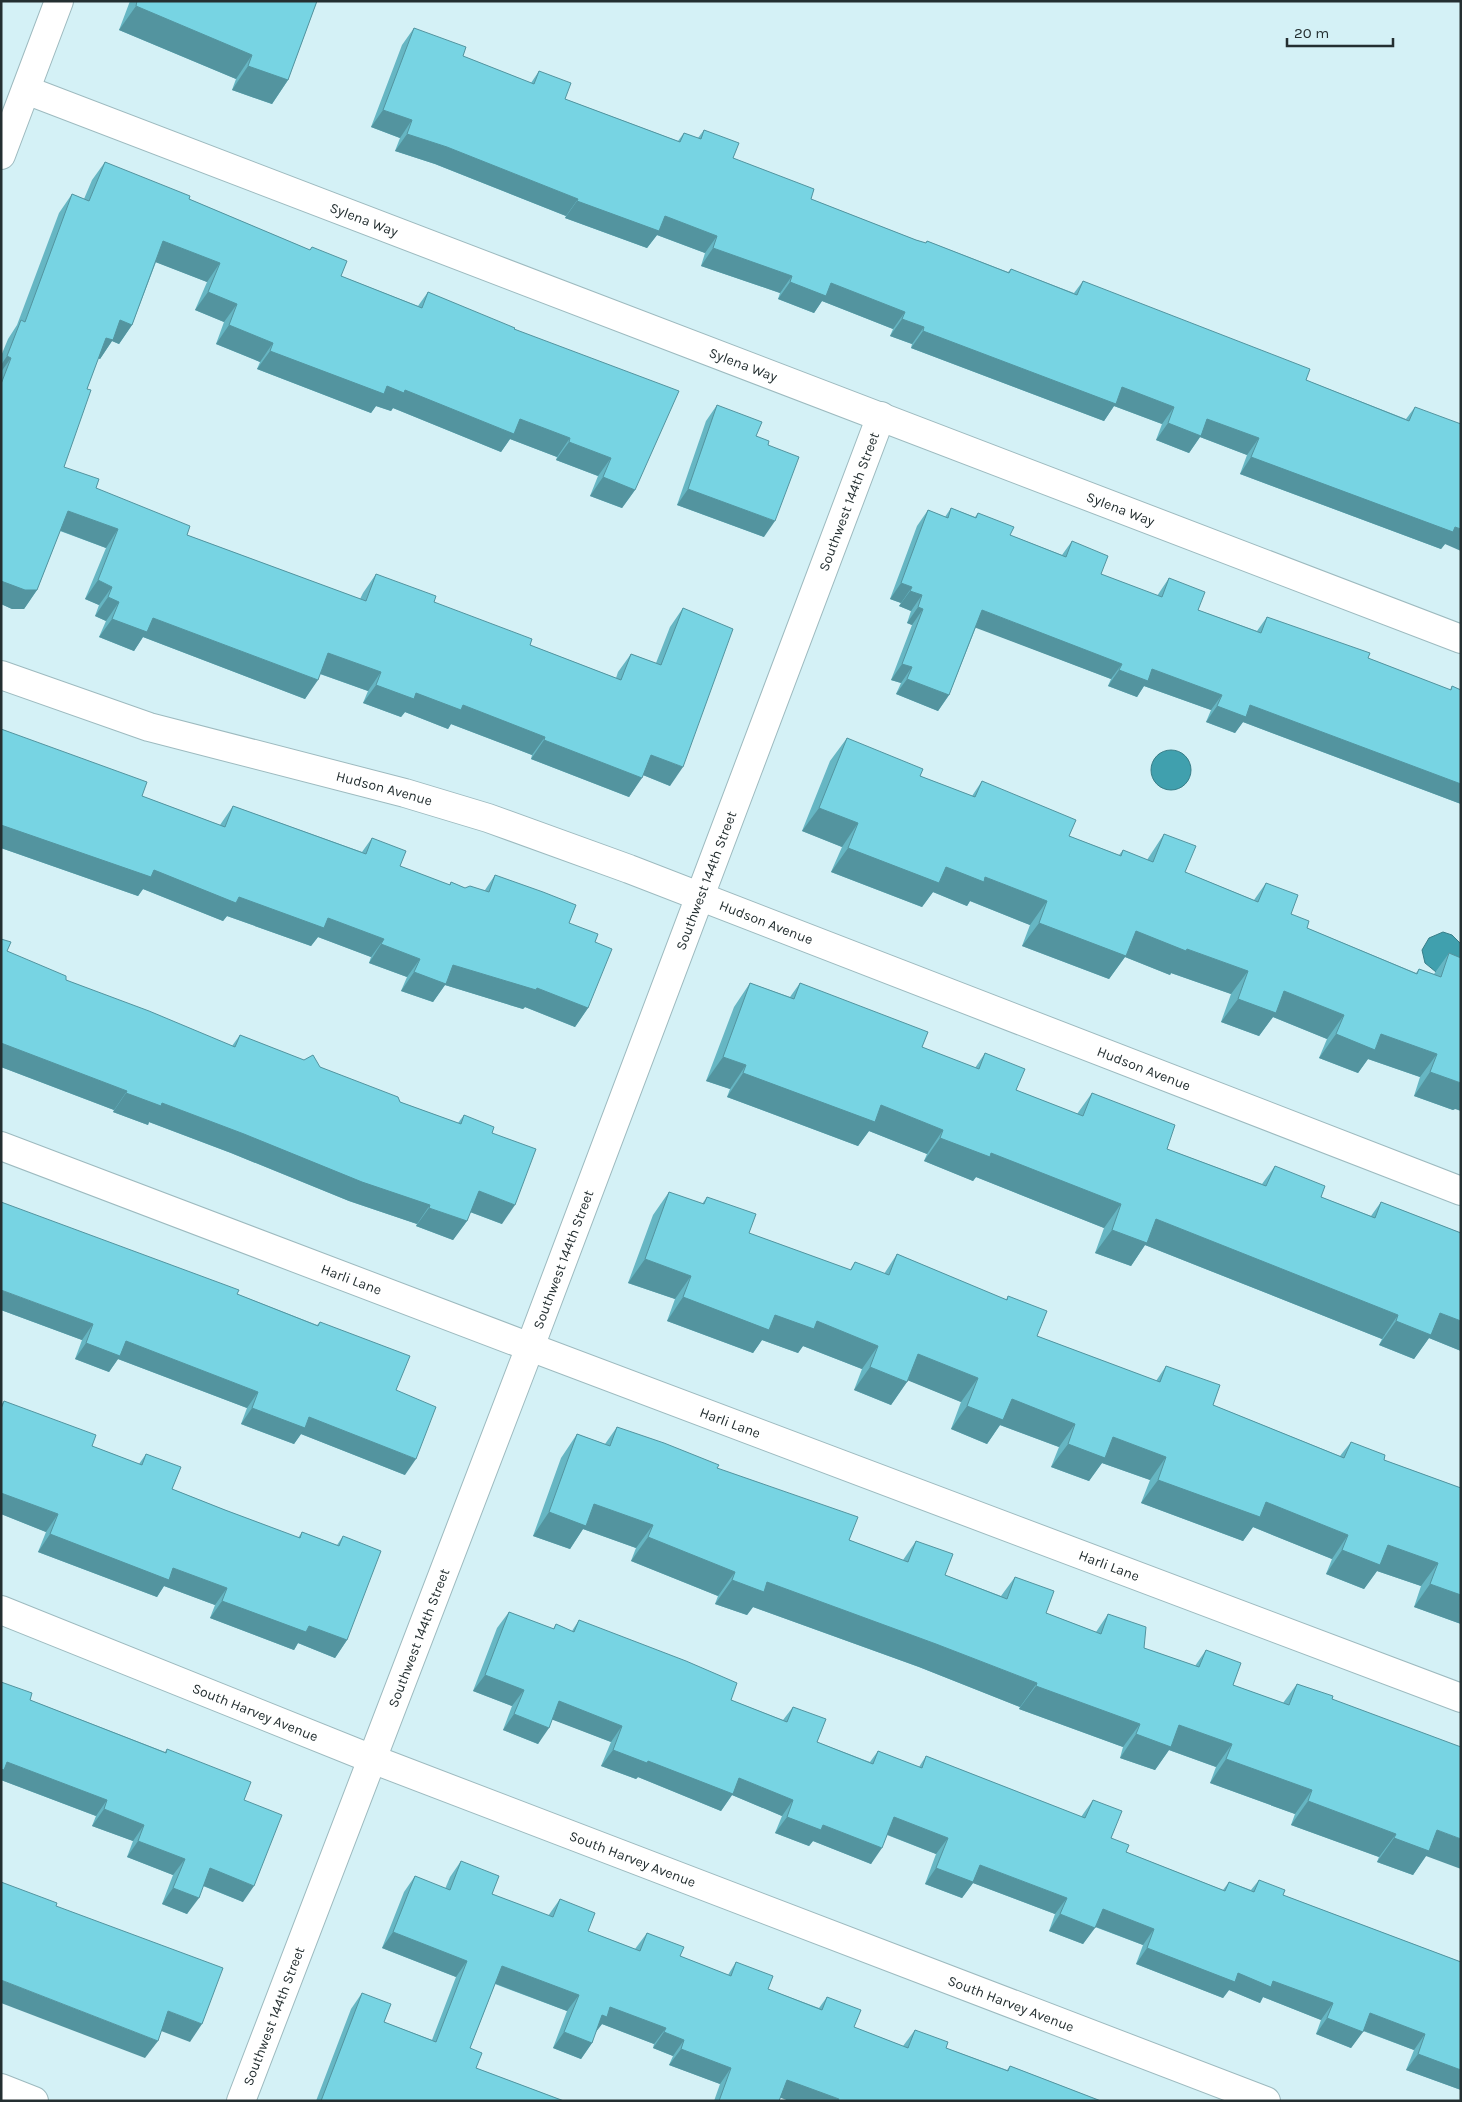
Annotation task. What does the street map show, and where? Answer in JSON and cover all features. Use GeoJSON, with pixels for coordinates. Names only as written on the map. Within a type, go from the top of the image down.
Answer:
{"type":"FeatureCollection","features":[{"type":"Feature","properties":{"kind":"street"},"geometry":{"type":"LineString","coordinates":[[1,155],[59,1]]}},
{"type":"Feature","properties":{"kind":"street","name":"Sylena Way"},"geometry":{"type":"LineString","coordinates":[[26,90],[1461,639]]}},
{"type":"Feature","properties":{"kind":"street","name":"Southwest 144th Street"},"geometry":{"type":"LineString","coordinates":[[241,2101],[530,1348],[881,416]]}},
{"type":"Feature","properties":{"kind":"street","name":"Hudson Avenue"},"geometry":{"type":"LineString","coordinates":[[1,675],[149,727],[405,793],[488,818],[701,896],[1461,1191]]}},
{"type":"Feature","properties":{"kind":"street","name":"Harli Lane"},"geometry":{"type":"LineString","coordinates":[[1,1146],[530,1348],[1461,1698]]}},
{"type":"Feature","properties":{"kind":"street","name":"South Harvey Avenue"},"geometry":{"type":"LineString","coordinates":[[1,1610],[372,1759],[1266,2101]]}},
{"type":"Feature","properties":{"kind":"street"},"geometry":{"type":"LineString","coordinates":[[1,2088],[34,2101]]}},
{"type":"Feature","properties":{"kind":"water"},"geometry":{"type":"Polygon","coordinates":[[[1171,750],[1185,756],[1191,770],[1185,784],[1171,790],[1157,784],[1151,770],[1157,756],[1171,750]]]}},
{"type":"Feature","properties":{"kind":"water"},"geometry":{"type":"Polygon","coordinates":[[[1443,932],[1452,935],[1461,944],[1461,960],[1436,972],[1425,963],[1422,950],[1429,938],[1443,932]]]}},
{"type":"Feature","properties":{"kind":"building"},"geometry":{"type":"Polygon","coordinates":[[[137,1],[317,1],[288,80],[248,66],[252,55],[136,6],[137,1]]]}},
{"type":"Feature","properties":{"kind":"building"},"geometry":{"type":"Polygon","coordinates":[[[414,28],[466,47],[463,56],[534,84],[539,71],[571,83],[565,99],[680,142],[684,133],[701,139],[704,130],[739,143],[733,158],[814,189],[811,199],[916,240],[926,243],[927,241],[1009,273],[1011,269],[1077,295],[1083,281],[1310,369],[1306,380],[1409,421],[1415,407],[1461,424],[1461,529],[1455,527],[1453,532],[1251,457],[1259,438],[1207,419],[1201,436],[1168,423],[1174,407],[1122,387],[1116,404],[923,331],[924,327],[902,319],[905,312],[831,283],[826,296],[790,282],[792,276],[713,248],[717,236],[665,216],[659,231],[577,201],[578,199],[447,147],[407,134],[412,120],[383,110],[414,28]]]}},
{"type":"Feature","properties":{"kind":"building"},"geometry":{"type":"Polygon","coordinates":[[[105,162],[190,196],[189,199],[310,250],[312,247],[347,261],[341,276],[422,308],[428,292],[514,329],[679,391],[635,490],[603,477],[611,458],[569,442],[570,438],[520,419],[514,434],[405,390],[404,393],[387,386],[384,394],[270,351],[273,343],[229,325],[237,304],[208,292],[220,263],[163,241],[132,325],[120,320],[113,340],[106,338],[87,389],[91,390],[64,467],[99,479],[96,488],[190,526],[187,535],[366,601],[376,574],[436,596],[434,602],[532,639],[530,645],[621,680],[631,654],[661,665],[683,608],[733,629],[683,767],[651,755],[642,778],[544,740],[545,737],[463,705],[461,710],[416,693],[414,699],[376,685],[381,672],[328,653],[318,680],[153,618],[147,632],[112,619],[119,602],[108,597],[112,587],[98,580],[118,529],[68,511],[37,590],[25,590],[1,581],[1,384],[11,358],[7,356],[21,320],[25,322],[72,194],[89,201],[105,162]]]}},
{"type":"Feature","properties":{"kind":"building"},"geometry":{"type":"Polygon","coordinates":[[[717,405],[762,422],[756,436],[769,441],[768,445],[799,457],[775,521],[688,489],[717,405]]]}},
{"type":"Feature","properties":{"kind":"building"},"geometry":{"type":"Polygon","coordinates":[[[951,508],[976,518],[978,513],[1014,527],[1010,535],[1066,557],[1072,541],[1108,556],[1101,574],[1162,597],[1169,578],[1205,592],[1198,610],[1261,633],[1267,617],[1370,653],[1368,658],[1451,690],[1452,686],[1461,690],[1461,784],[1250,705],[1246,717],[1217,706],[1222,695],[1152,669],[1148,681],[1119,670],[1122,664],[982,610],[949,695],[907,679],[912,667],[902,664],[923,609],[918,607],[922,595],[910,591],[912,587],[901,583],[928,510],[948,518],[951,508]]]}},
{"type":"Feature","properties":{"kind":"building"},"geometry":{"type":"Polygon","coordinates":[[[1,729],[147,782],[142,796],[225,827],[233,806],[366,854],[372,838],[406,851],[400,866],[450,885],[451,882],[465,888],[470,886],[489,892],[495,875],[576,905],[569,923],[598,934],[595,942],[612,949],[588,1008],[537,988],[536,990],[453,965],[446,984],[414,972],[420,959],[381,944],[384,939],[328,918],[324,928],[239,897],[236,903],[154,870],[151,877],[1,825],[1,729]]]}},
{"type":"Feature","properties":{"kind":"building"},"geometry":{"type":"Polygon","coordinates":[[[847,738],[923,769],[920,776],[975,797],[982,781],[1076,820],[1069,836],[1121,856],[1123,850],[1153,862],[1164,834],[1196,846],[1185,872],[1258,902],[1266,883],[1298,895],[1291,914],[1309,921],[1307,928],[1417,974],[1419,969],[1441,977],[1449,953],[1461,958],[1461,1083],[1430,1072],[1437,1054],[1381,1034],[1375,1050],[1336,1034],[1344,1015],[1284,991],[1276,1013],[1238,999],[1248,971],[1187,949],[1186,951],[1136,931],[1126,956],[1039,923],[1047,901],[985,877],[984,882],[946,867],[939,883],[848,848],[858,823],[819,808],[847,738]]]}},
{"type":"Feature","properties":{"kind":"building"},"geometry":{"type":"Polygon","coordinates":[[[1,939],[11,942],[7,951],[66,976],[66,980],[149,1011],[235,1047],[240,1035],[304,1060],[313,1055],[320,1067],[398,1097],[400,1102],[461,1124],[464,1115],[494,1127],[492,1133],[536,1149],[515,1205],[479,1191],[467,1221],[429,1208],[430,1205],[362,1182],[162,1103],[161,1106],[126,1093],[127,1091],[1,1043],[1,939]]]}},
{"type":"Feature","properties":{"kind":"building"},"geometry":{"type":"Polygon","coordinates":[[[750,983],[794,999],[800,983],[928,1032],[922,1047],[979,1069],[985,1053],[1025,1069],[1016,1090],[1083,1116],[1092,1093],[1175,1125],[1167,1149],[1266,1186],[1275,1166],[1325,1186],[1321,1197],[1375,1218],[1381,1202],[1461,1233],[1461,1321],[1440,1313],[1431,1335],[1396,1321],[1398,1315],[1156,1219],[1147,1243],[1112,1230],[1121,1204],[991,1153],[990,1157],[940,1138],[943,1130],[881,1105],[875,1122],[743,1073],[746,1065],[723,1057],[750,983]]]}},
{"type":"Feature","properties":{"kind":"building"},"geometry":{"type":"Polygon","coordinates":[[[669,1192],[704,1204],[707,1197],[756,1214],[749,1233],[851,1270],[855,1262],[889,1275],[897,1254],[1007,1300],[1008,1296],[1047,1311],[1037,1336],[1160,1382],[1166,1366],[1220,1385],[1213,1405],[1344,1458],[1351,1442],[1385,1455],[1384,1460],[1461,1488],[1461,1595],[1430,1584],[1438,1563],[1388,1545],[1380,1565],[1342,1550],[1348,1535],[1266,1502],[1260,1517],[1158,1480],[1166,1457],[1113,1437],[1105,1458],[1068,1444],[1075,1424],[1012,1399],[1003,1420],[967,1406],[978,1378],[918,1354],[907,1382],[870,1367],[878,1346],[817,1321],[814,1329],[775,1315],[769,1330],[683,1297],[691,1276],[645,1259],[669,1192]]]}},
{"type":"Feature","properties":{"kind":"building"},"geometry":{"type":"Polygon","coordinates":[[[1,1202],[239,1290],[237,1294],[318,1326],[320,1322],[410,1356],[396,1390],[436,1407],[416,1459],[309,1417],[305,1428],[252,1408],[258,1392],[126,1341],[120,1356],[86,1343],[93,1324],[1,1290],[1,1202]]]}},
{"type":"Feature","properties":{"kind":"building"},"geometry":{"type":"Polygon","coordinates":[[[4,1401],[96,1435],[92,1446],[142,1465],[146,1454],[181,1467],[172,1489],[300,1538],[302,1532],[339,1546],[343,1536],[381,1551],[347,1640],[309,1626],[306,1632],[222,1601],[227,1588],[173,1568],[169,1580],[50,1534],[58,1514],[1,1493],[1,1409],[4,1401]]]}},
{"type":"Feature","properties":{"kind":"building"},"geometry":{"type":"Polygon","coordinates":[[[617,1427],[719,1465],[717,1468],[858,1517],[849,1540],[908,1562],[916,1541],[953,1554],[945,1575],[1007,1599],[1015,1577],[1054,1591],[1046,1613],[1101,1634],[1108,1614],[1146,1627],[1144,1648],[1199,1667],[1206,1650],[1241,1663],[1233,1685],[1289,1705],[1297,1684],[1333,1696],[1332,1699],[1461,1747],[1461,1839],[1437,1830],[1429,1851],[1394,1838],[1396,1834],[1308,1801],[1312,1790],[1226,1759],[1232,1744],[1179,1725],[1171,1747],[1136,1734],[1140,1724],[1036,1686],[1037,1683],[936,1644],[767,1582],[764,1592],[732,1580],[735,1572],[648,1537],[653,1525],[594,1504],[586,1526],[549,1512],[577,1434],[610,1446],[617,1427]]]}},
{"type":"Feature","properties":{"kind":"building"},"geometry":{"type":"Polygon","coordinates":[[[509,1612],[554,1629],[556,1624],[574,1632],[579,1620],[686,1661],[737,1683],[731,1700],[787,1722],[793,1707],[826,1719],[817,1742],[873,1764],[878,1751],[922,1768],[926,1756],[1085,1818],[1093,1800],[1122,1811],[1111,1838],[1129,1845],[1126,1852],[1225,1891],[1229,1882],[1254,1892],[1259,1880],[1285,1890],[1283,1895],[1461,1962],[1461,2070],[1418,2054],[1425,2034],[1370,2013],[1363,2032],[1327,2018],[1333,2003],[1273,1981],[1271,1987],[1238,1973],[1235,1982],[1147,1948],[1154,1929],[1103,1909],[1095,1928],[1060,1914],[1067,1898],[980,1865],[973,1882],[936,1868],[948,1838],[894,1817],[882,1848],[823,1825],[821,1830],[787,1817],[793,1800],[739,1778],[733,1794],[648,1761],[647,1763],[613,1750],[622,1726],[559,1701],[549,1728],[514,1714],[524,1690],[485,1675],[509,1612]]]}},
{"type":"Feature","properties":{"kind":"building"},"geometry":{"type":"Polygon","coordinates":[[[1,1682],[32,1693],[30,1700],[166,1753],[167,1749],[251,1782],[244,1800],[282,1815],[254,1886],[210,1868],[199,1898],[173,1888],[185,1859],[138,1841],[144,1825],[104,1809],[107,1800],[7,1762],[4,1770],[1,1769],[1,1682]]]}},
{"type":"Feature","properties":{"kind":"building"},"geometry":{"type":"Polygon","coordinates":[[[461,1861],[499,1876],[492,1894],[553,1917],[560,1899],[595,1913],[588,1931],[640,1951],[647,1933],[684,1947],[680,1956],[731,1976],[736,1962],[773,1976],[768,1989],[822,2010],[827,1997],[861,2010],[854,2027],[908,2048],[915,2030],[948,2042],[946,2048],[1008,2071],[1010,2066],[1101,2101],[838,2101],[839,2099],[787,2080],[779,2101],[719,2101],[731,2068],[681,2049],[684,2040],[664,2032],[666,2028],[610,2007],[607,2017],[602,2015],[592,2043],[564,2032],[579,1995],[502,1966],[470,2048],[482,2053],[476,2068],[564,2101],[321,2101],[362,1993],[391,2004],[384,2022],[436,2042],[467,1961],[393,1932],[415,1876],[450,1890],[461,1861]]]}},
{"type":"Feature","properties":{"kind":"building"},"geometry":{"type":"Polygon","coordinates":[[[1,1882],[57,1903],[56,1906],[223,1968],[202,2024],[168,2011],[158,2041],[1,1980],[1,1882]]]}}]}
